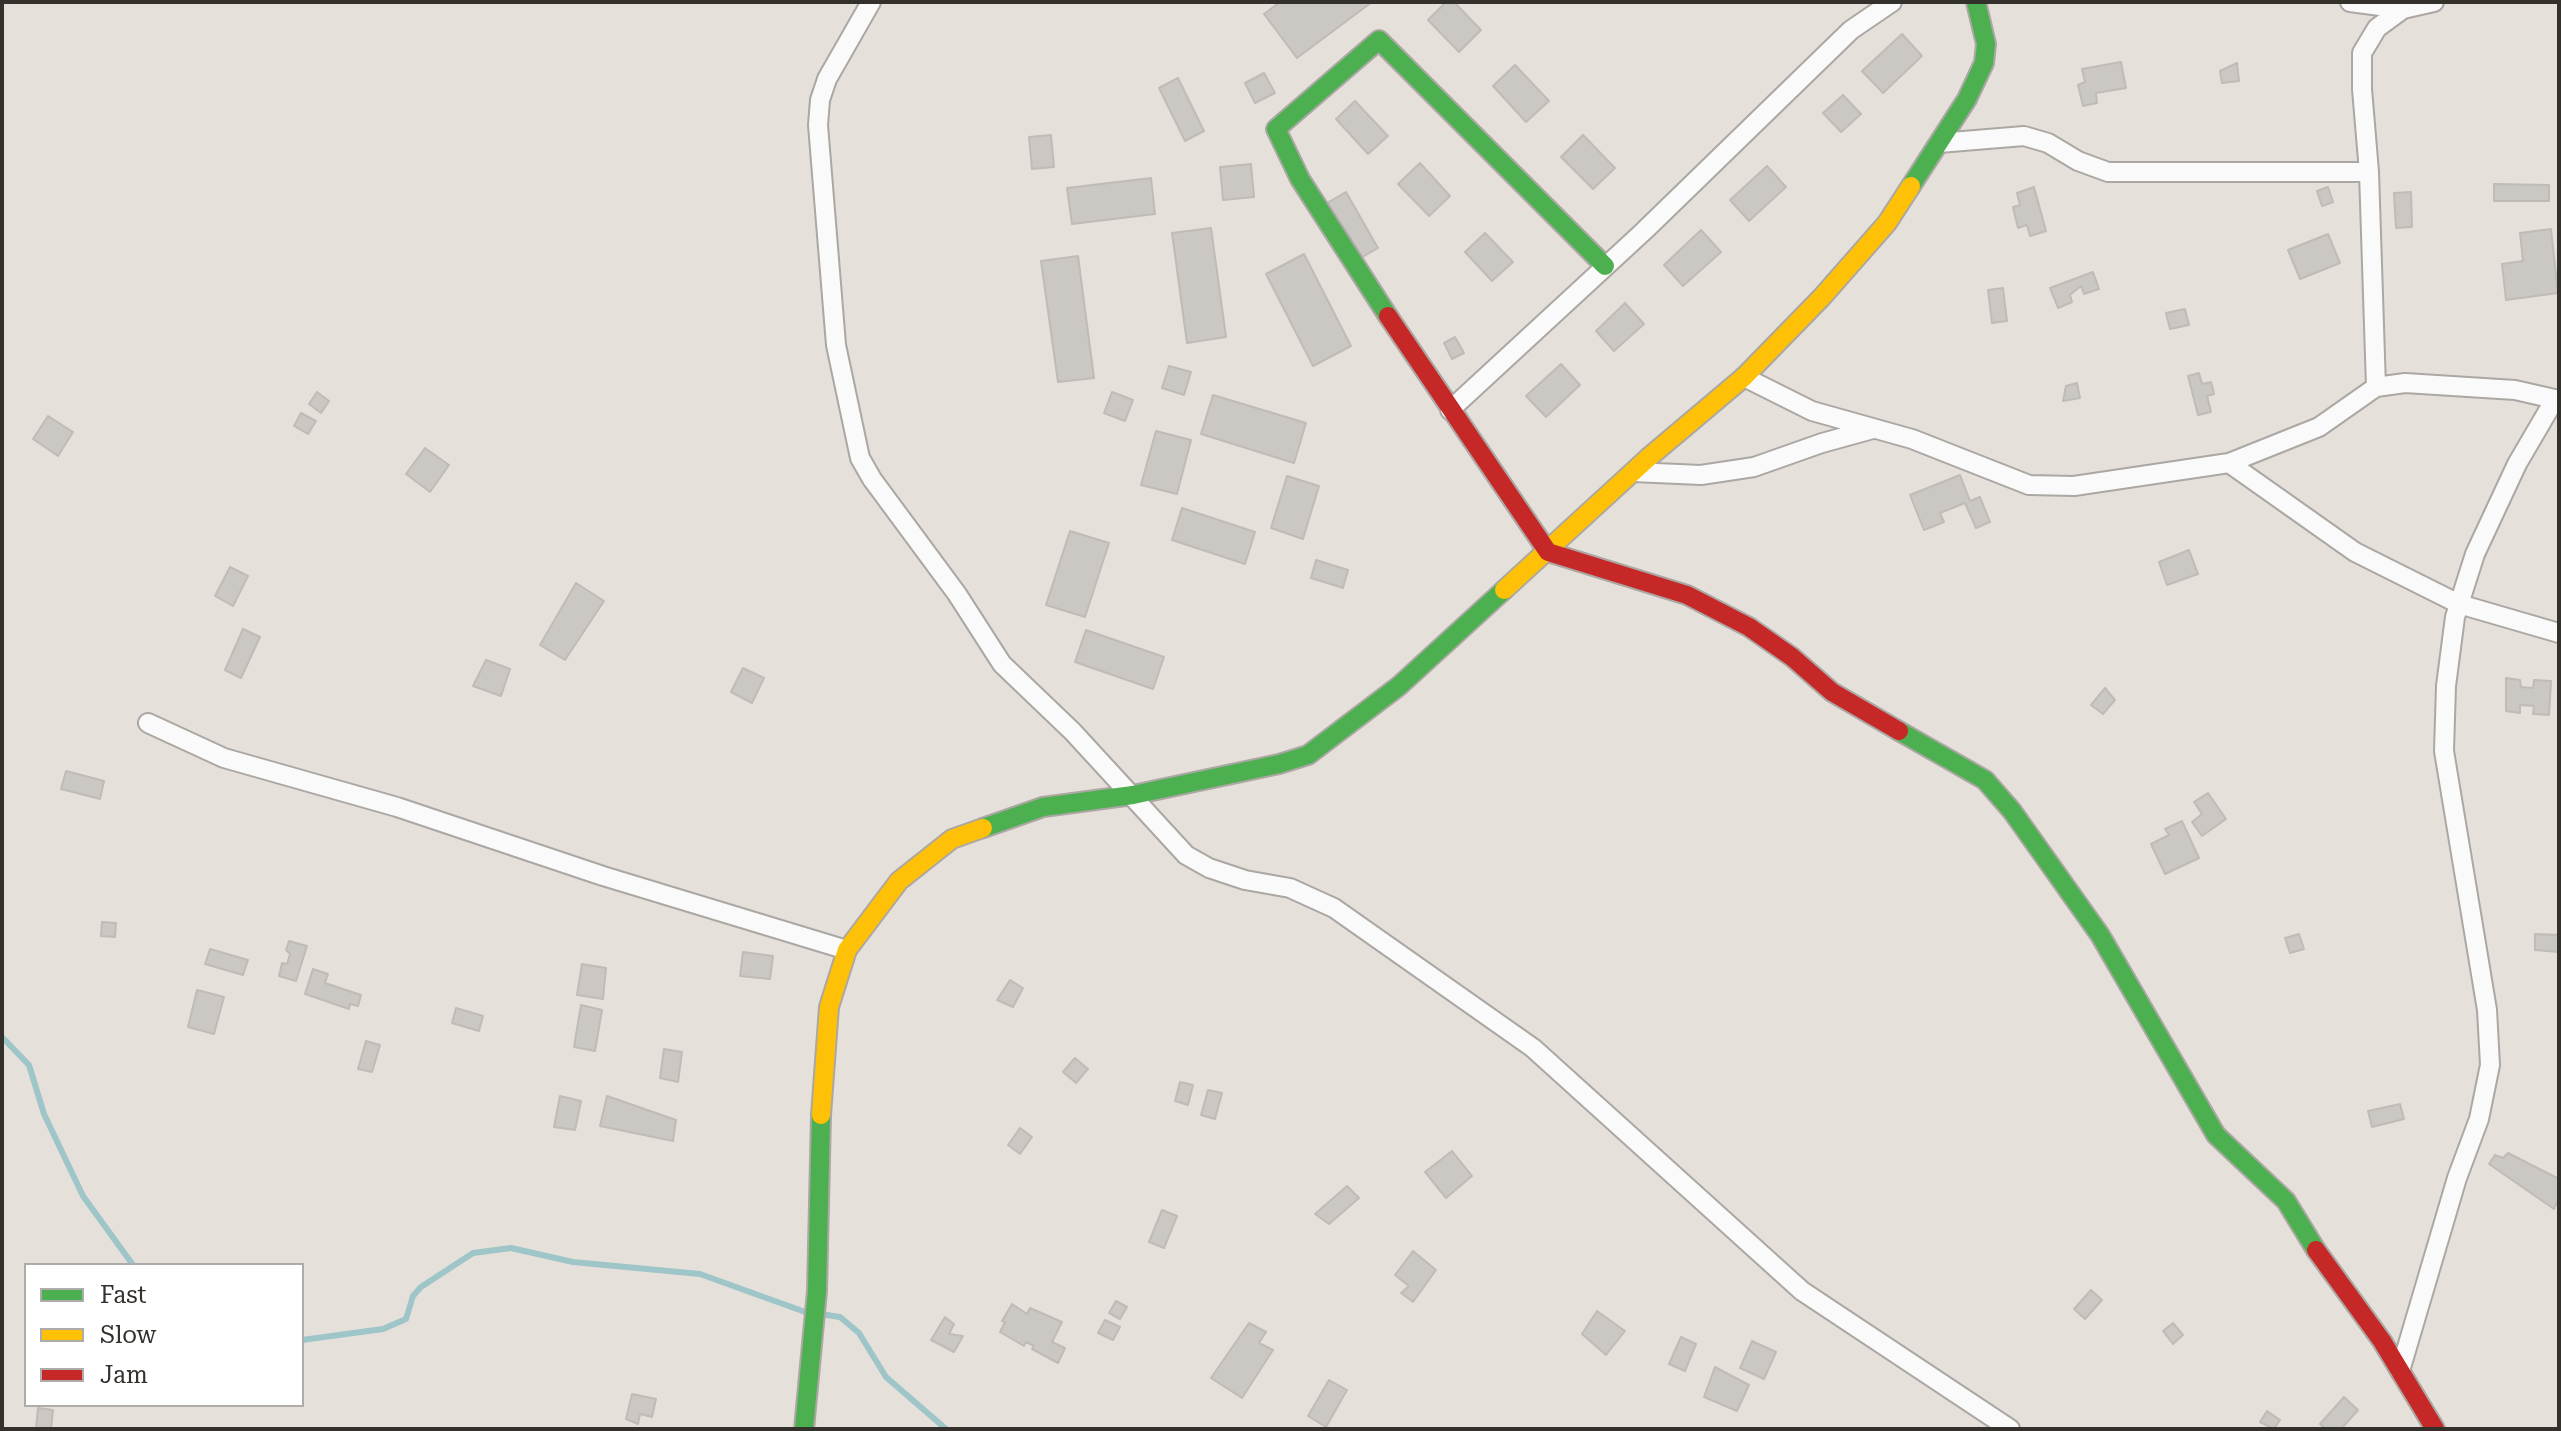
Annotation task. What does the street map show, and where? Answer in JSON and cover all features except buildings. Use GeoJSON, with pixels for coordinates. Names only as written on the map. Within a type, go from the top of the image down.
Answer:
{"type":"FeatureCollection","features":[{"type":"Feature","properties":{"kind":"street"},"geometry":{"type":"LineString","coordinates":[[871,2],[827,79],[820,100],[818,125],[836,345],[860,458],[872,479],[957,594],[1002,664],[1073,732],[1186,855],[1209,868],[1245,880],[1290,888],[1334,908],[1533,1048],[1802,1291],[2010,1429]]}},
{"type":"Feature","properties":{"kind":"street"},"geometry":{"type":"LineString","coordinates":[[1450,410],[1851,30],[1892,2]]}},
{"type":"Feature","properties":{"kind":"street"},"geometry":{"type":"LineString","coordinates":[[804,1429],[817,1291],[820,1122],[829,1007],[847,950],[899,881],[952,839],[1043,807],[1133,795],[1308,755],[1399,686],[1633,472],[1744,377],[1822,297],[1887,223],[1967,99],[1984,63],[1986,44],[1976,2]]}},
{"type":"Feature","properties":{"kind":"street"},"geometry":{"type":"LineString","coordinates":[[2350,2],[2403,9],[2434,2]]}},
{"type":"Feature","properties":{"kind":"street"},"geometry":{"type":"LineString","coordinates":[[2376,387],[2362,53],[2377,28],[2403,9]]}},
{"type":"Feature","properties":{"kind":"street"},"geometry":{"type":"LineString","coordinates":[[1605,266],[1379,40],[1276,129],[1300,179],[1450,410],[1548,552],[1687,595],[1749,627],[1792,657],[1832,692],[1985,780],[2012,811],[2100,935],[2216,1135],[2286,1201],[2321,1258],[2382,1341],[2435,1429]]}},
{"type":"Feature","properties":{"kind":"street"},"geometry":{"type":"LineString","coordinates":[[1939,143],[2024,136],[2048,143],[2078,161],[2108,172],[2369,172]]}},
{"type":"Feature","properties":{"kind":"street"},"geometry":{"type":"LineString","coordinates":[[1744,377],[1812,411],[1912,439],[2029,485],[2074,486],[2229,463],[2319,427],[2376,387],[2405,383],[2515,390],[2557,400],[2517,464],[2475,554],[2459,604],[2446,686],[2444,751],[2487,1010],[2490,1065],[2479,1119],[2457,1178],[2400,1371]]}},
{"type":"Feature","properties":{"kind":"street"},"geometry":{"type":"LineString","coordinates":[[1633,472],[1701,475],[1754,467],[1822,443],[1876,429]]}},
{"type":"Feature","properties":{"kind":"street"},"geometry":{"type":"LineString","coordinates":[[2229,463],[2355,552],[2459,604],[2559,633]]}},
{"type":"Feature","properties":{"kind":"street"},"geometry":{"type":"LineString","coordinates":[[148,723],[224,758],[397,807],[603,876],[847,950]]}},
{"type":"Feature","properties":{"kind":"waterway"},"geometry":{"type":"LineString","coordinates":[[2,1037],[29,1065],[44,1114],[83,1196],[132,1263]]}},
{"type":"Feature","properties":{"kind":"waterway"},"geometry":{"type":"LineString","coordinates":[[304,1340],[383,1329],[406,1319],[413,1296],[421,1287],[473,1253],[511,1248],[573,1262],[700,1274],[808,1313]]}},
{"type":"Feature","properties":{"kind":"waterway"},"geometry":{"type":"LineString","coordinates":[[820,1314],[840,1317],[859,1333],[886,1377],[946,1429]]}},
{"type":"Feature","properties":{"kind":"traffic: fast"},"geometry":{"type":"LineString","coordinates":[[1911,186],[1967,99],[1984,63],[1986,44],[1976,2]]}},
{"type":"Feature","properties":{"kind":"traffic: fast"},"geometry":{"type":"LineString","coordinates":[[1388,316],[1300,179],[1276,129],[1379,40],[1605,266]]}},
{"type":"Feature","properties":{"kind":"traffic: fast"},"geometry":{"type":"LineString","coordinates":[[983,828],[1043,807],[1133,795],[1308,755],[1399,686],[1504,590]]}},
{"type":"Feature","properties":{"kind":"traffic: fast"},"geometry":{"type":"LineString","coordinates":[[1899,731],[1985,780],[2012,811],[2100,935],[2216,1135],[2286,1201],[2316,1250]]}},
{"type":"Feature","properties":{"kind":"traffic: fast"},"geometry":{"type":"LineString","coordinates":[[804,1429],[817,1291],[821,1115]]}},
{"type":"Feature","properties":{"kind":"traffic: slow"},"geometry":{"type":"LineString","coordinates":[[1504,590],[1648,458],[1744,377],[1822,297],[1887,223],[1911,186]]}},
{"type":"Feature","properties":{"kind":"traffic: slow"},"geometry":{"type":"LineString","coordinates":[[821,1115],[829,1007],[847,950],[899,881],[952,839],[983,828]]}},
{"type":"Feature","properties":{"kind":"traffic: jam"},"geometry":{"type":"LineString","coordinates":[[1388,316],[1548,552],[1687,595],[1749,627],[1792,657],[1832,692],[1899,731]]}},
{"type":"Feature","properties":{"kind":"traffic: jam"},"geometry":{"type":"LineString","coordinates":[[2316,1250],[2382,1341],[2435,1429]]}}]}
